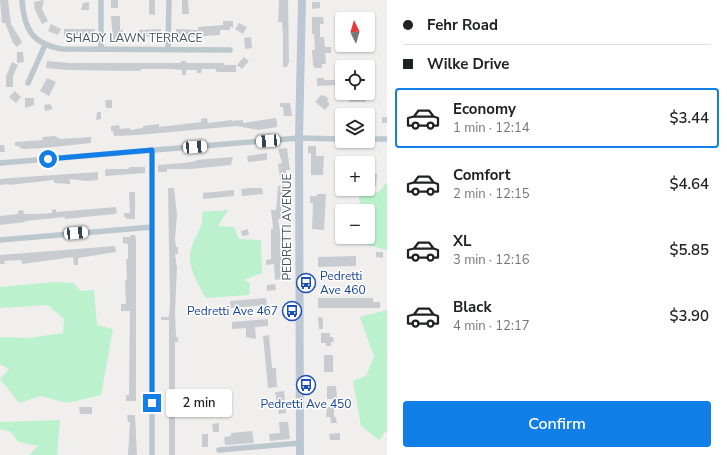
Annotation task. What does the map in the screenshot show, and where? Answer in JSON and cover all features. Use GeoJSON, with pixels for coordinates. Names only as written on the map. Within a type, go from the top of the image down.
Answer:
{"type":"FeatureCollection","features":[{"type":"Feature","properties":{"kind":"street","name":"SHADY LAWN TERRACE"},"geometry":{"type":"LineString","coordinates":[[22,0],[22,13],[26,26],[34,37],[46,45],[62,49],[230,50]]}},
{"type":"Feature","properties":{"kind":"street"},"geometry":{"type":"LineString","coordinates":[[101,0],[101,49]]}},
{"type":"Feature","properties":{"kind":"street"},"geometry":{"type":"LineString","coordinates":[[168,50],[169,0]]}},
{"type":"Feature","properties":{"kind":"street","name":"PEDRETTI AVENUE"},"geometry":{"type":"LineString","coordinates":[[300,455],[299,138],[302,0]]}},
{"type":"Feature","properties":{"kind":"street"},"geometry":{"type":"LineString","coordinates":[[28,83],[46,45]]}},
{"type":"Feature","properties":{"kind":"street"},"geometry":{"type":"LineString","coordinates":[[0,163],[299,138],[335,139]]}},
{"type":"Feature","properties":{"kind":"street"},"geometry":{"type":"LineString","coordinates":[[375,139],[387,139]]}},
{"type":"Feature","properties":{"kind":"street"},"geometry":{"type":"LineString","coordinates":[[152,150],[152,455]]}},
{"type":"Feature","properties":{"kind":"street"},"geometry":{"type":"LineString","coordinates":[[0,240],[152,227]]}},
{"type":"Feature","properties":{"kind":"street"},"geometry":{"type":"LineString","coordinates":[[219,450],[300,443]]}},
{"type":"Feature","properties":{"kind":"green space"},"geometry":{"type":"Polygon","coordinates":[[[387,182],[387,250],[364,244],[375,244],[375,204],[360,204],[359,196],[375,196],[375,192],[379,192],[387,182]]]}},
{"type":"Feature","properties":{"kind":"green space"},"geometry":{"type":"Polygon","coordinates":[[[228,210],[218,226],[234,227],[239,239],[261,240],[262,273],[244,280],[250,283],[249,295],[206,298],[192,271],[190,259],[191,248],[202,224],[202,212],[228,210]]]}},
{"type":"Feature","properties":{"kind":"green space"},"geometry":{"type":"Polygon","coordinates":[[[56,282],[73,283],[81,291],[94,290],[97,325],[113,329],[101,395],[67,403],[41,396],[19,403],[0,379],[9,369],[0,364],[0,337],[28,338],[63,333],[64,319],[48,305],[0,308],[0,287],[56,282]]]}},
{"type":"Feature","properties":{"kind":"green space"},"geometry":{"type":"Polygon","coordinates":[[[387,310],[387,430],[379,440],[361,426],[353,381],[366,376],[374,357],[360,317],[387,310]]]}},
{"type":"Feature","properties":{"kind":"green space"},"geometry":{"type":"Polygon","coordinates":[[[60,420],[57,455],[29,455],[38,446],[18,442],[11,432],[0,429],[0,422],[60,420]]]}},
{"type":"Feature","properties":{"kind":"building"},"geometry":{"type":"Polygon","coordinates":[[[0,0],[8,0],[11,24],[22,42],[17,47],[13,43],[5,23],[2,23],[0,0]]]}},
{"type":"Feature","properties":{"kind":"building"},"geometry":{"type":"Polygon","coordinates":[[[44,0],[42,9],[48,21],[42,24],[35,10],[34,2],[44,0]]]}},
{"type":"Feature","properties":{"kind":"building"},"geometry":{"type":"Polygon","coordinates":[[[111,0],[118,0],[118,8],[111,8],[111,0]]]}},
{"type":"Feature","properties":{"kind":"building"},"geometry":{"type":"Polygon","coordinates":[[[149,0],[155,0],[155,15],[149,14],[149,0]]]}},
{"type":"Feature","properties":{"kind":"building"},"geometry":{"type":"Polygon","coordinates":[[[182,0],[188,0],[189,14],[182,14],[182,0]]]}},
{"type":"Feature","properties":{"kind":"building"},"geometry":{"type":"Polygon","coordinates":[[[279,0],[288,0],[289,62],[287,67],[283,67],[282,22],[278,22],[279,0]]]}},
{"type":"Feature","properties":{"kind":"building"},"geometry":{"type":"Polygon","coordinates":[[[89,2],[89,10],[81,10],[83,3],[89,2]]]}},
{"type":"Feature","properties":{"kind":"building"},"geometry":{"type":"Polygon","coordinates":[[[312,2],[320,2],[320,8],[312,9],[312,2]]]}},
{"type":"Feature","properties":{"kind":"building"},"geometry":{"type":"Polygon","coordinates":[[[111,16],[120,16],[120,30],[123,30],[123,41],[113,42],[111,16]]]}},
{"type":"Feature","properties":{"kind":"building"},"geometry":{"type":"Polygon","coordinates":[[[312,17],[323,17],[324,24],[320,24],[320,37],[324,37],[325,47],[331,47],[331,53],[325,53],[326,64],[322,64],[322,68],[315,68],[313,65],[312,50],[315,50],[314,34],[312,34],[312,17]]]}},
{"type":"Feature","properties":{"kind":"building"},"geometry":{"type":"Polygon","coordinates":[[[223,21],[233,21],[233,28],[230,26],[230,30],[220,30],[220,35],[176,38],[176,29],[198,30],[198,27],[223,25],[223,21]]]}},
{"type":"Feature","properties":{"kind":"building"},"geometry":{"type":"Polygon","coordinates":[[[239,23],[247,27],[243,34],[235,29],[239,23]]]}},
{"type":"Feature","properties":{"kind":"building"},"geometry":{"type":"Polygon","coordinates":[[[51,24],[61,29],[58,35],[48,31],[51,24]]]}},
{"type":"Feature","properties":{"kind":"building"},"geometry":{"type":"Polygon","coordinates":[[[64,29],[95,29],[95,36],[64,36],[64,29]]]}},
{"type":"Feature","properties":{"kind":"building"},"geometry":{"type":"Polygon","coordinates":[[[161,29],[161,36],[139,37],[139,30],[161,29]]]}},
{"type":"Feature","properties":{"kind":"building"},"geometry":{"type":"Polygon","coordinates":[[[251,37],[252,48],[245,49],[244,38],[251,37]]]}},
{"type":"Feature","properties":{"kind":"building"},"geometry":{"type":"Polygon","coordinates":[[[17,52],[23,52],[24,62],[17,63],[17,52]]]}},
{"type":"Feature","properties":{"kind":"building"},"geometry":{"type":"Polygon","coordinates":[[[244,57],[249,61],[242,69],[237,65],[244,57]]]}},
{"type":"Feature","properties":{"kind":"building"},"geometry":{"type":"Polygon","coordinates":[[[47,61],[70,63],[181,63],[181,61],[186,61],[186,63],[224,63],[224,65],[236,65],[236,72],[217,72],[215,69],[202,69],[201,73],[197,73],[197,70],[186,70],[186,75],[182,75],[182,70],[170,69],[141,69],[141,71],[68,70],[46,68],[47,61]]]}},
{"type":"Feature","properties":{"kind":"building"},"geometry":{"type":"Polygon","coordinates":[[[12,62],[18,65],[13,76],[13,87],[6,87],[6,76],[12,62]]]}},
{"type":"Feature","properties":{"kind":"building"},"geometry":{"type":"Polygon","coordinates":[[[47,78],[56,82],[49,96],[40,91],[47,78]]]}},
{"type":"Feature","properties":{"kind":"building"},"geometry":{"type":"Polygon","coordinates":[[[317,78],[324,78],[324,80],[335,80],[335,85],[317,86],[317,78]]]}},
{"type":"Feature","properties":{"kind":"building"},"geometry":{"type":"Polygon","coordinates":[[[15,91],[21,97],[16,103],[9,97],[15,91]]]}},
{"type":"Feature","properties":{"kind":"building"},"geometry":{"type":"Polygon","coordinates":[[[321,95],[329,99],[327,101],[330,104],[325,110],[315,102],[321,95]]]}},
{"type":"Feature","properties":{"kind":"building"},"geometry":{"type":"Polygon","coordinates":[[[25,98],[34,98],[34,105],[25,108],[25,98]]]}},
{"type":"Feature","properties":{"kind":"building"},"geometry":{"type":"Polygon","coordinates":[[[105,100],[112,100],[112,108],[106,108],[105,100]]]}},
{"type":"Feature","properties":{"kind":"building"},"geometry":{"type":"Polygon","coordinates":[[[349,100],[366,100],[366,102],[349,102],[349,100]]]}},
{"type":"Feature","properties":{"kind":"building"},"geometry":{"type":"Polygon","coordinates":[[[280,103],[290,103],[292,116],[284,116],[283,107],[280,107],[280,103]]]}},
{"type":"Feature","properties":{"kind":"building"},"geometry":{"type":"Polygon","coordinates":[[[50,104],[53,109],[45,111],[44,105],[50,104]]]}},
{"type":"Feature","properties":{"kind":"building"},"geometry":{"type":"Polygon","coordinates":[[[97,112],[101,112],[101,119],[96,120],[97,112]]]}},
{"type":"Feature","properties":{"kind":"building"},"geometry":{"type":"Polygon","coordinates":[[[382,117],[387,117],[387,123],[382,123],[382,117]]]}},
{"type":"Feature","properties":{"kind":"building"},"geometry":{"type":"Polygon","coordinates":[[[207,118],[208,123],[243,120],[243,123],[276,118],[277,127],[258,130],[237,126],[114,136],[113,131],[111,131],[111,126],[119,125],[120,129],[130,128],[130,130],[143,128],[143,126],[159,124],[159,127],[201,122],[201,119],[207,118]]]}},
{"type":"Feature","properties":{"kind":"building"},"geometry":{"type":"Polygon","coordinates":[[[55,136],[60,139],[91,137],[91,143],[23,149],[19,146],[15,146],[15,142],[43,140],[42,137],[55,136]]]}},
{"type":"Feature","properties":{"kind":"building"},"geometry":{"type":"Polygon","coordinates":[[[0,145],[4,145],[5,152],[0,152],[0,145]]]}},
{"type":"Feature","properties":{"kind":"building"},"geometry":{"type":"Polygon","coordinates":[[[308,146],[316,146],[316,156],[324,156],[323,175],[311,175],[311,153],[308,153],[308,146]]]}},
{"type":"Feature","properties":{"kind":"building"},"geometry":{"type":"Polygon","coordinates":[[[287,148],[290,170],[286,170],[287,183],[281,184],[278,164],[282,163],[278,149],[287,148]]]}},
{"type":"Feature","properties":{"kind":"building"},"geometry":{"type":"Polygon","coordinates":[[[267,153],[267,160],[248,162],[247,156],[267,153]]]}},
{"type":"Feature","properties":{"kind":"building"},"geometry":{"type":"Polygon","coordinates":[[[233,157],[231,165],[191,169],[167,169],[167,172],[158,172],[158,165],[233,157]]]}},
{"type":"Feature","properties":{"kind":"building"},"geometry":{"type":"Polygon","coordinates":[[[130,167],[145,167],[145,173],[105,176],[105,170],[107,169],[128,169],[130,167]]]}},
{"type":"Feature","properties":{"kind":"building"},"geometry":{"type":"Polygon","coordinates":[[[98,172],[98,180],[87,181],[70,179],[70,184],[54,183],[54,180],[0,185],[0,179],[98,172]]]}},
{"type":"Feature","properties":{"kind":"building"},"geometry":{"type":"Polygon","coordinates":[[[375,174],[377,174],[376,186],[375,174]]]}},
{"type":"Feature","properties":{"kind":"building"},"geometry":{"type":"Polygon","coordinates":[[[284,185],[284,204],[281,205],[282,219],[278,219],[282,243],[280,245],[282,262],[280,263],[282,279],[275,280],[274,264],[266,265],[266,260],[271,259],[271,229],[273,229],[271,210],[276,210],[278,186],[284,185]]]}},
{"type":"Feature","properties":{"kind":"building"},"geometry":{"type":"Polygon","coordinates":[[[168,188],[174,188],[177,215],[175,239],[176,247],[178,247],[178,254],[175,254],[177,268],[175,312],[176,337],[178,337],[178,342],[175,342],[175,455],[169,455],[169,320],[161,320],[161,317],[169,317],[170,302],[168,188]]]}},
{"type":"Feature","properties":{"kind":"building"},"geometry":{"type":"Polygon","coordinates":[[[262,188],[263,194],[242,196],[241,189],[262,188]]]}},
{"type":"Feature","properties":{"kind":"building"},"geometry":{"type":"Polygon","coordinates":[[[234,190],[234,196],[203,199],[203,193],[234,190]]]}},
{"type":"Feature","properties":{"kind":"building"},"geometry":{"type":"Polygon","coordinates":[[[129,192],[135,192],[135,219],[126,219],[126,217],[124,217],[124,213],[130,213],[129,192]]]}},
{"type":"Feature","properties":{"kind":"building"},"geometry":{"type":"Polygon","coordinates":[[[317,194],[326,194],[324,230],[312,229],[313,203],[310,203],[310,196],[317,196],[317,194]]]}},
{"type":"Feature","properties":{"kind":"building"},"geometry":{"type":"Polygon","coordinates":[[[116,207],[117,213],[114,214],[65,219],[65,217],[0,225],[0,216],[18,214],[18,211],[23,210],[24,214],[37,214],[52,213],[52,210],[56,209],[56,212],[116,207]]]}},
{"type":"Feature","properties":{"kind":"building"},"geometry":{"type":"Polygon","coordinates":[[[248,229],[249,235],[242,236],[241,231],[248,229]]]}},
{"type":"Feature","properties":{"kind":"building"},"geometry":{"type":"Polygon","coordinates":[[[131,235],[135,235],[136,240],[136,401],[126,401],[126,395],[129,395],[130,311],[121,311],[121,304],[126,304],[125,280],[127,280],[126,259],[128,259],[128,244],[123,243],[123,237],[130,237],[131,235]]]}},
{"type":"Feature","properties":{"kind":"building"},"geometry":{"type":"Polygon","coordinates":[[[115,246],[116,252],[78,258],[78,265],[74,265],[73,257],[22,264],[22,261],[19,260],[4,261],[5,264],[0,264],[0,255],[115,246]]]}},
{"type":"Feature","properties":{"kind":"building"},"geometry":{"type":"Polygon","coordinates":[[[376,252],[383,252],[383,258],[376,257],[376,252]]]}},
{"type":"Feature","properties":{"kind":"building"},"geometry":{"type":"Polygon","coordinates":[[[356,256],[356,266],[318,267],[318,257],[356,256]]]}},
{"type":"Feature","properties":{"kind":"building"},"geometry":{"type":"Polygon","coordinates":[[[275,284],[276,290],[267,291],[267,285],[275,284]]]}},
{"type":"Feature","properties":{"kind":"building"},"geometry":{"type":"Polygon","coordinates":[[[266,298],[267,305],[231,308],[230,301],[266,298]]]}},
{"type":"Feature","properties":{"kind":"building"},"geometry":{"type":"Polygon","coordinates":[[[318,298],[373,298],[373,302],[380,302],[380,308],[318,308],[318,298]]]}},
{"type":"Feature","properties":{"kind":"building"},"geometry":{"type":"Polygon","coordinates":[[[318,317],[323,318],[323,329],[319,329],[318,317]]]}},
{"type":"Feature","properties":{"kind":"building"},"geometry":{"type":"Polygon","coordinates":[[[268,319],[268,326],[255,327],[256,339],[246,337],[246,328],[232,329],[232,322],[268,319]]]}},
{"type":"Feature","properties":{"kind":"building"},"geometry":{"type":"Polygon","coordinates":[[[321,333],[330,333],[330,337],[333,337],[334,342],[331,342],[331,346],[326,346],[326,343],[321,343],[321,333]]]}},
{"type":"Feature","properties":{"kind":"building"},"geometry":{"type":"Polygon","coordinates":[[[269,335],[272,368],[276,368],[277,387],[268,388],[263,336],[269,335]]]}},
{"type":"Feature","properties":{"kind":"building"},"geometry":{"type":"Polygon","coordinates":[[[324,355],[333,355],[333,372],[324,372],[324,355]]]}},
{"type":"Feature","properties":{"kind":"building"},"geometry":{"type":"Polygon","coordinates":[[[327,386],[336,386],[337,399],[327,399],[327,386]]]}},
{"type":"Feature","properties":{"kind":"building"},"geometry":{"type":"Polygon","coordinates":[[[284,391],[286,413],[279,414],[275,392],[284,391]]]}},
{"type":"Feature","properties":{"kind":"building"},"geometry":{"type":"Polygon","coordinates":[[[79,407],[92,407],[92,414],[80,414],[79,407]]]}},
{"type":"Feature","properties":{"kind":"building"},"geometry":{"type":"Polygon","coordinates":[[[327,407],[334,407],[334,416],[337,423],[331,423],[330,417],[326,417],[327,407]]]}},
{"type":"Feature","properties":{"kind":"building"},"geometry":{"type":"Polygon","coordinates":[[[127,415],[135,415],[137,455],[128,455],[130,422],[128,422],[127,415]]]}},
{"type":"Feature","properties":{"kind":"building"},"geometry":{"type":"Polygon","coordinates":[[[279,422],[288,422],[290,439],[270,441],[269,434],[280,433],[279,422]]]}},
{"type":"Feature","properties":{"kind":"building"},"geometry":{"type":"Polygon","coordinates":[[[219,423],[219,432],[213,432],[212,424],[219,423]]]}},
{"type":"Feature","properties":{"kind":"building"},"geometry":{"type":"Polygon","coordinates":[[[252,431],[254,443],[225,445],[224,437],[231,436],[231,433],[252,431]]]}},
{"type":"Feature","properties":{"kind":"building"},"geometry":{"type":"Polygon","coordinates":[[[340,433],[340,440],[330,440],[329,434],[340,433]]]}},
{"type":"Feature","properties":{"kind":"building"},"geometry":{"type":"Polygon","coordinates":[[[202,434],[208,434],[208,447],[202,447],[202,434]]]}},
{"type":"Feature","properties":{"kind":"place","name":"Pedretti Ave 460"},"geometry":{"type":"Point","coordinates":[306,283]}},
{"type":"Feature","properties":{"kind":"place","name":"Pedretti Ave 467"},"geometry":{"type":"Point","coordinates":[292,311]}},
{"type":"Feature","properties":{"kind":"place","name":"Pedretti Ave 450"},"geometry":{"type":"Point","coordinates":[306,385]}},
{"type":"Feature","properties":{"kind":"route"},"geometry":{"type":"LineString","coordinates":[[48,159],[152,150],[152,403]]}}]}
